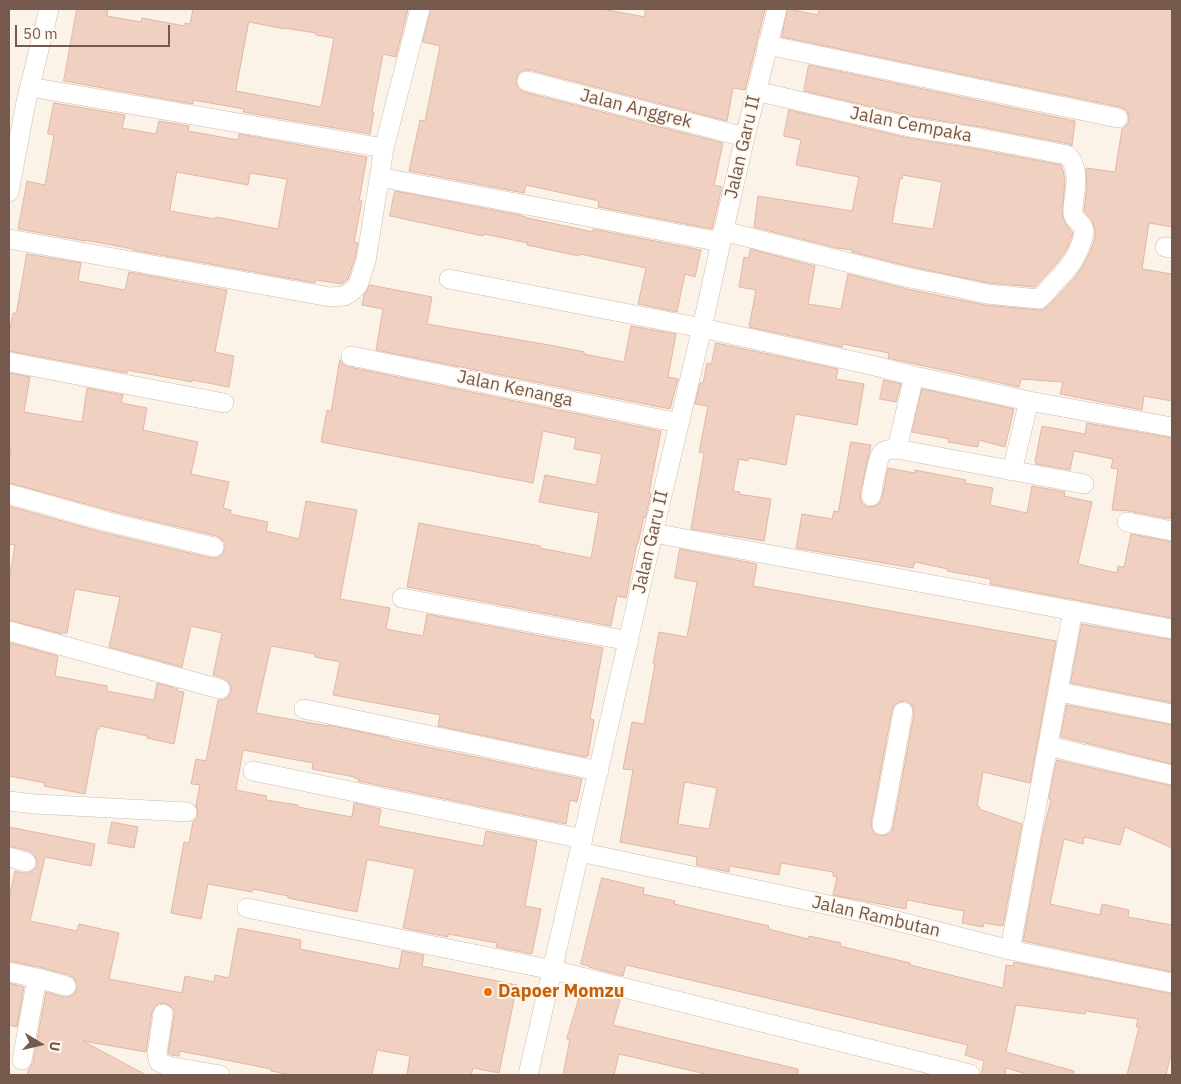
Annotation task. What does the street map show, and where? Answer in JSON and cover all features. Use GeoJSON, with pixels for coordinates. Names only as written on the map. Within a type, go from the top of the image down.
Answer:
{"type":"FeatureCollection","features":[{"type":"Feature","properties":{"kind":"street"},"geometry":{"type":"LineString","coordinates":[[9,192],[21,96],[49,9]]}},
{"type":"Feature","properties":{"kind":"street"},"geometry":{"type":"LineString","coordinates":[[9,239],[330,297],[344,296],[358,285],[366,261],[384,148],[420,9]]}},
{"type":"Feature","properties":{"kind":"street","name":"Jalan Garu II"},"geometry":{"type":"LineString","coordinates":[[528,1075],[745,137],[777,9]]}},
{"type":"Feature","properties":{"kind":"street"},"geometry":{"type":"LineString","coordinates":[[767,45],[1118,118]]}},
{"type":"Feature","properties":{"kind":"street","name":"Jalan Anggrek"},"geometry":{"type":"LineString","coordinates":[[527,81],[745,137]]}},
{"type":"Feature","properties":{"kind":"street","name":"Jalan Cempaka"},"geometry":{"type":"LineString","coordinates":[[722,236],[987,294],[1039,299],[1067,270],[1079,252],[1084,233],[1081,224],[1073,217],[1075,168],[1071,158],[1067,155],[910,127],[756,91]]}},
{"type":"Feature","properties":{"kind":"street"},"geometry":{"type":"LineString","coordinates":[[21,96],[384,148]]}},
{"type":"Feature","properties":{"kind":"street"},"geometry":{"type":"LineString","coordinates":[[379,177],[722,236]]}},
{"type":"Feature","properties":{"kind":"street"},"geometry":{"type":"LineString","coordinates":[[449,280],[702,328],[1029,401],[1172,427]]}},
{"type":"Feature","properties":{"kind":"street","name":"Jalan Kenanga"},"geometry":{"type":"LineString","coordinates":[[350,356],[679,423]]}},
{"type":"Feature","properties":{"kind":"street"},"geometry":{"type":"LineString","coordinates":[[9,362],[224,403]]}},
{"type":"Feature","properties":{"kind":"street"},"geometry":{"type":"LineString","coordinates":[[897,449],[914,376]]}},
{"type":"Feature","properties":{"kind":"street"},"geometry":{"type":"LineString","coordinates":[[1012,471],[1029,401]]}},
{"type":"Feature","properties":{"kind":"street"},"geometry":{"type":"LineString","coordinates":[[872,496],[879,458],[888,449],[897,449],[1084,484]]}},
{"type":"Feature","properties":{"kind":"street"},"geometry":{"type":"LineString","coordinates":[[9,494],[108,522],[214,548]]}},
{"type":"Feature","properties":{"kind":"street"},"geometry":{"type":"LineString","coordinates":[[1127,522],[1172,531]]}},
{"type":"Feature","properties":{"kind":"street"},"geometry":{"type":"LineString","coordinates":[[653,533],[1172,629]]}},
{"type":"Feature","properties":{"kind":"street"},"geometry":{"type":"LineString","coordinates":[[402,598],[629,641]]}},
{"type":"Feature","properties":{"kind":"street"},"geometry":{"type":"LineString","coordinates":[[1010,950],[1073,610]]}},
{"type":"Feature","properties":{"kind":"street"},"geometry":{"type":"LineString","coordinates":[[9,631],[220,689]]}},
{"type":"Feature","properties":{"kind":"street"},"geometry":{"type":"LineString","coordinates":[[1059,692],[1172,714]]}},
{"type":"Feature","properties":{"kind":"street"},"geometry":{"type":"LineString","coordinates":[[304,709],[599,771]]}},
{"type":"Feature","properties":{"kind":"street"},"geometry":{"type":"LineString","coordinates":[[882,825],[902,712]]}},
{"type":"Feature","properties":{"kind":"street"},"geometry":{"type":"LineString","coordinates":[[1048,746],[1172,775]]}},
{"type":"Feature","properties":{"kind":"street","name":"Jalan Rambutan"},"geometry":{"type":"LineString","coordinates":[[253,771],[581,845],[866,913],[1010,950],[1172,982]]}},
{"type":"Feature","properties":{"kind":"street"},"geometry":{"type":"LineString","coordinates":[[9,801],[187,812]]}},
{"type":"Feature","properties":{"kind":"street"},"geometry":{"type":"LineString","coordinates":[[248,908],[553,970],[970,1074]]}},
{"type":"Feature","properties":{"kind":"street"},"geometry":{"type":"LineString","coordinates":[[9,972],[66,986]]}},
{"type":"Feature","properties":{"kind":"street"},"geometry":{"type":"LineString","coordinates":[[22,1060],[37,978]]}},
{"type":"Feature","properties":{"kind":"street"},"geometry":{"type":"LineString","coordinates":[[163,1014],[157,1054],[159,1062],[168,1066],[220,1075]]}},
{"type":"Feature","properties":{"kind":"building"},"geometry":{"type":"Polygon","coordinates":[[[77,9],[108,9],[107,16],[141,22],[142,18],[185,26],[185,23],[190,24],[193,9],[408,9],[396,57],[383,54],[372,112],[374,112],[370,134],[243,112],[244,109],[193,100],[193,104],[64,81],[77,9]],[[249,22],[236,91],[321,107],[334,38],[316,35],[316,33],[249,22]]]}},
{"type":"Feature","properties":{"kind":"building"},"geometry":{"type":"Polygon","coordinates":[[[431,9],[602,9],[645,17],[645,9],[765,9],[745,90],[733,88],[727,121],[530,70],[524,70],[519,73],[516,79],[519,89],[524,92],[723,143],[714,185],[722,187],[712,229],[598,207],[599,201],[526,185],[524,193],[409,171],[420,120],[425,121],[440,46],[423,42],[431,9]]]}},
{"type":"Feature","properties":{"kind":"building"},"geometry":{"type":"Polygon","coordinates":[[[788,9],[818,15],[819,9],[1172,9],[1172,227],[1149,223],[1142,269],[1172,274],[1172,401],[1144,396],[1142,410],[1060,394],[1063,382],[1021,379],[1019,387],[888,358],[889,353],[843,344],[842,347],[749,327],[756,290],[739,287],[744,257],[749,258],[750,249],[815,266],[808,304],[841,309],[848,274],[907,289],[985,305],[1043,310],[1083,266],[1095,238],[1092,220],[1084,211],[1087,187],[1086,168],[1115,172],[1122,129],[1129,120],[1126,110],[1120,107],[782,37],[788,9]]]}},
{"type":"Feature","properties":{"kind":"building"},"geometry":{"type":"Polygon","coordinates":[[[809,65],[1075,121],[1072,146],[981,127],[912,116],[804,91],[809,65]]]}},
{"type":"Feature","properties":{"kind":"building"},"geometry":{"type":"Polygon","coordinates":[[[54,103],[125,115],[122,128],[156,134],[159,121],[189,126],[188,131],[238,140],[239,134],[367,157],[359,201],[362,201],[354,242],[358,243],[348,279],[342,284],[316,280],[315,283],[18,229],[27,181],[45,185],[54,135],[48,134],[54,103]],[[177,172],[170,211],[215,219],[216,217],[278,229],[287,179],[250,173],[248,185],[177,172]]]}},
{"type":"Feature","properties":{"kind":"building"},"geometry":{"type":"Polygon","coordinates":[[[789,110],[908,138],[1061,165],[1065,180],[1062,214],[1065,223],[1073,233],[1067,249],[1035,287],[989,283],[912,267],[852,252],[852,250],[754,227],[758,196],[852,211],[859,177],[796,165],[801,140],[784,136],[789,110]],[[903,175],[902,179],[900,178],[892,223],[933,229],[942,182],[903,175]]]}},
{"type":"Feature","properties":{"kind":"building"},"geometry":{"type":"Polygon","coordinates":[[[395,191],[519,215],[593,232],[593,229],[701,250],[695,277],[685,274],[677,312],[638,304],[646,268],[580,254],[579,256],[527,245],[528,243],[484,234],[483,236],[390,216],[395,191]]]}},
{"type":"Feature","properties":{"kind":"building"},"geometry":{"type":"Polygon","coordinates":[[[27,254],[81,263],[78,281],[125,290],[129,272],[227,290],[215,352],[234,356],[229,387],[127,370],[127,373],[9,351],[9,334],[13,313],[16,313],[27,254]]]}},
{"type":"Feature","properties":{"kind":"building"},"geometry":{"type":"Polygon","coordinates":[[[370,285],[432,297],[427,324],[555,346],[624,362],[631,326],[676,334],[668,377],[678,379],[670,409],[376,350],[383,309],[362,305],[364,295],[370,285]]]}},
{"type":"Feature","properties":{"kind":"building"},"geometry":{"type":"Polygon","coordinates":[[[716,343],[838,369],[836,379],[864,384],[857,425],[795,414],[786,465],[749,458],[748,461],[739,459],[733,491],[740,492],[739,494],[771,499],[764,541],[691,529],[704,453],[699,452],[708,406],[695,404],[700,383],[703,383],[707,363],[711,364],[716,343]]]}},
{"type":"Feature","properties":{"kind":"building"},"geometry":{"type":"Polygon","coordinates":[[[340,360],[349,367],[661,431],[649,493],[651,494],[637,543],[626,598],[617,596],[611,626],[407,587],[419,523],[540,546],[540,548],[591,558],[599,513],[539,502],[545,475],[596,485],[602,454],[574,449],[576,438],[543,431],[533,483],[321,442],[327,410],[331,411],[340,360]]]}},
{"type":"Feature","properties":{"kind":"building"},"geometry":{"type":"Polygon","coordinates":[[[9,373],[30,377],[24,412],[82,422],[87,388],[123,395],[121,403],[147,408],[143,430],[198,442],[191,474],[229,482],[223,508],[231,510],[230,514],[268,522],[266,531],[299,539],[306,501],[357,510],[340,599],[390,608],[386,629],[423,636],[427,614],[603,648],[590,719],[594,720],[588,756],[586,757],[438,726],[440,715],[333,695],[340,662],[315,657],[315,654],[271,646],[256,713],[328,725],[582,779],[577,802],[570,800],[566,824],[358,781],[359,779],[355,777],[312,769],[313,763],[243,750],[236,790],[267,796],[266,800],[352,817],[354,803],[381,809],[378,826],[483,846],[486,831],[537,841],[525,906],[541,909],[532,954],[496,947],[497,943],[448,934],[448,937],[403,928],[415,869],[371,860],[367,860],[357,912],[253,889],[252,892],[208,884],[201,919],[171,913],[184,842],[189,843],[193,822],[197,818],[198,813],[196,805],[200,785],[191,784],[196,759],[206,761],[218,700],[228,697],[231,692],[231,686],[228,681],[213,675],[222,633],[191,626],[182,667],[109,647],[120,597],[75,589],[67,633],[62,634],[9,620],[9,581],[15,545],[9,544],[9,506],[105,533],[211,558],[218,558],[222,554],[225,549],[225,543],[217,536],[111,511],[9,483],[11,448],[9,448],[9,373]]]}},
{"type":"Feature","properties":{"kind":"building"},"geometry":{"type":"Polygon","coordinates":[[[884,380],[901,384],[896,402],[880,399],[884,380]]]}},
{"type":"Feature","properties":{"kind":"building"},"geometry":{"type":"Polygon","coordinates":[[[922,389],[1014,409],[1005,447],[979,440],[978,447],[948,442],[949,439],[912,432],[922,389]]]}},
{"type":"Feature","properties":{"kind":"building"},"geometry":{"type":"Polygon","coordinates":[[[1087,423],[1172,438],[1172,505],[1170,519],[1129,511],[1112,510],[1118,469],[1111,468],[1113,459],[1074,451],[1070,470],[1036,464],[1042,426],[1085,434],[1087,423]]]}},
{"type":"Feature","properties":{"kind":"building"},"geometry":{"type":"Polygon","coordinates":[[[851,442],[871,445],[860,494],[863,504],[868,507],[880,503],[888,468],[915,473],[915,470],[966,480],[965,483],[993,488],[990,505],[1027,513],[1032,486],[1065,492],[1064,496],[1092,502],[1078,564],[1117,573],[1118,566],[1124,567],[1131,534],[1172,542],[1172,618],[990,584],[991,579],[947,571],[948,569],[915,562],[913,568],[796,548],[802,514],[832,519],[834,511],[838,512],[851,442]]]}},
{"type":"Feature","properties":{"kind":"building"},"geometry":{"type":"Polygon","coordinates":[[[680,549],[757,564],[753,586],[1056,641],[1030,783],[983,772],[977,806],[980,807],[979,809],[1022,824],[1003,926],[984,923],[983,927],[962,923],[964,911],[907,900],[906,909],[833,895],[837,877],[833,876],[833,872],[781,863],[779,875],[730,866],[729,872],[696,865],[697,857],[620,842],[633,770],[623,769],[632,722],[644,724],[659,632],[687,637],[697,582],[675,578],[680,549]],[[906,701],[894,705],[892,710],[871,823],[874,833],[879,836],[891,832],[893,827],[914,714],[911,704],[906,701]],[[685,782],[678,824],[709,829],[717,788],[685,782]]]}},
{"type":"Feature","properties":{"kind":"building"},"geometry":{"type":"Polygon","coordinates":[[[1082,624],[1172,640],[1172,703],[1071,683],[1082,624]]]}},
{"type":"Feature","properties":{"kind":"building"},"geometry":{"type":"Polygon","coordinates":[[[11,643],[58,656],[55,676],[107,686],[107,691],[154,700],[157,683],[184,692],[174,744],[100,726],[97,729],[85,794],[44,786],[45,783],[9,776],[9,654],[11,643]]]}},
{"type":"Feature","properties":{"kind":"building"},"geometry":{"type":"Polygon","coordinates":[[[1067,705],[1172,725],[1172,764],[1061,737],[1067,705]]]}},
{"type":"Feature","properties":{"kind":"building"},"geometry":{"type":"Polygon","coordinates":[[[1057,760],[1172,786],[1172,848],[1125,827],[1120,845],[1084,837],[1083,844],[1064,839],[1050,904],[1100,915],[1102,904],[1129,910],[1128,917],[1172,925],[1172,972],[1023,941],[1057,760]]]}},
{"type":"Feature","properties":{"kind":"building"},"geometry":{"type":"Polygon","coordinates":[[[112,822],[138,827],[134,848],[108,843],[112,822]]]}},
{"type":"Feature","properties":{"kind":"building"},"geometry":{"type":"Polygon","coordinates":[[[9,827],[95,844],[91,866],[45,857],[30,921],[77,931],[79,924],[119,933],[109,979],[182,993],[185,976],[214,982],[215,975],[229,978],[238,928],[301,940],[300,949],[399,969],[402,951],[424,955],[422,966],[517,985],[499,1073],[473,1068],[471,1075],[407,1075],[410,1056],[377,1050],[372,1075],[292,1075],[180,1051],[179,1056],[171,1055],[168,1053],[174,1010],[164,1003],[158,1004],[152,1012],[146,1052],[83,1041],[146,1075],[27,1075],[33,1062],[46,992],[69,997],[74,994],[77,984],[74,978],[69,975],[9,961],[9,899],[15,871],[29,873],[37,866],[37,860],[30,851],[9,846],[9,827]]]}},
{"type":"Feature","properties":{"kind":"building"},"geometry":{"type":"Polygon","coordinates":[[[602,878],[644,888],[643,894],[675,901],[674,904],[769,926],[768,929],[808,939],[809,936],[841,943],[840,946],[1003,988],[1006,965],[1013,966],[1014,962],[1172,994],[1172,1050],[1166,1075],[1127,1075],[1139,1027],[1136,1027],[1138,1019],[1086,1011],[1085,1014],[1016,1005],[1006,1052],[1074,1071],[1073,1075],[1029,1075],[1006,1068],[1005,1075],[981,1075],[984,1061],[965,1055],[968,1045],[626,965],[623,976],[589,967],[581,964],[602,878]]]}},
{"type":"Feature","properties":{"kind":"building"},"geometry":{"type":"Polygon","coordinates":[[[9,983],[24,987],[17,1027],[9,1025],[9,983]]]}},
{"type":"Feature","properties":{"kind":"building"},"geometry":{"type":"Polygon","coordinates":[[[582,989],[620,1000],[613,1025],[798,1069],[798,1075],[710,1075],[619,1054],[614,1075],[563,1075],[570,1039],[567,1039],[582,989]]]}},
{"type":"Feature","properties":{"kind":"place","name":"Dapoer Momzu"},"geometry":{"type":"Point","coordinates":[488,992]}}]}
